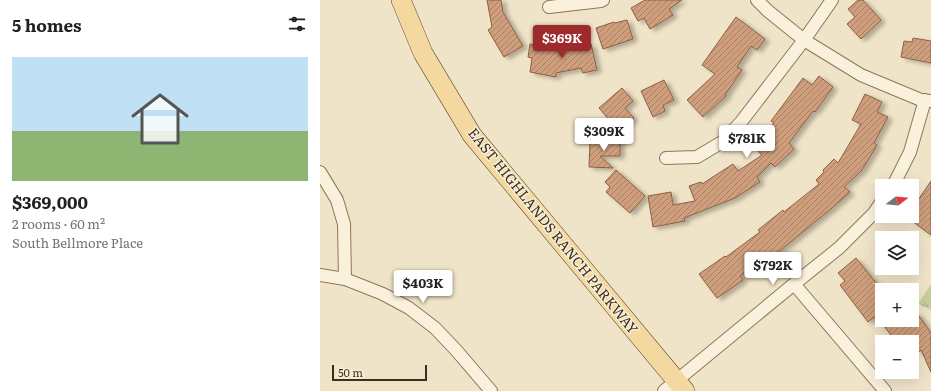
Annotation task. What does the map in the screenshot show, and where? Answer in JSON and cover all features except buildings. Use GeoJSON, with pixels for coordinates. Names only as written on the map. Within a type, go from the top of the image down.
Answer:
{"type":"FeatureCollection","features":[{"type":"Feature","properties":{"kind":"main road","name":"EAST HIGHLANDS RANCH PARKWAY"},"geometry":{"type":"LineString","coordinates":[[401,0],[423,53],[472,135],[675,388]]}},
{"type":"Feature","properties":{"kind":"street"},"geometry":{"type":"LineString","coordinates":[[549,8],[603,0]]}},
{"type":"Feature","properties":{"kind":"street"},"geometry":{"type":"LineString","coordinates":[[757,0],[768,11],[804,40],[861,75],[921,100],[928,101],[910,152],[896,179]]}},
{"type":"Feature","properties":{"kind":"street"},"geometry":{"type":"LineString","coordinates":[[666,158],[697,157],[722,142],[741,122],[804,40],[832,0]]}},
{"type":"Feature","properties":{"kind":"street"},"geometry":{"type":"LineString","coordinates":[[320,172],[337,200],[344,224],[345,280]]}},
{"type":"Feature","properties":{"kind":"street"},"geometry":{"type":"LineString","coordinates":[[675,388],[794,284],[839,248],[875,212]]}},
{"type":"Feature","properties":{"kind":"street"},"geometry":{"type":"LineString","coordinates":[[320,275],[345,280],[383,294],[409,308],[435,328],[491,391]]}},
{"type":"Feature","properties":{"kind":"street"},"geometry":{"type":"LineString","coordinates":[[794,284],[885,391]]}},
{"type":"Feature","properties":{"kind":"green space"},"geometry":{"type":"Polygon","coordinates":[[[931,284],[931,310],[919,304],[931,284]]]}}]}
